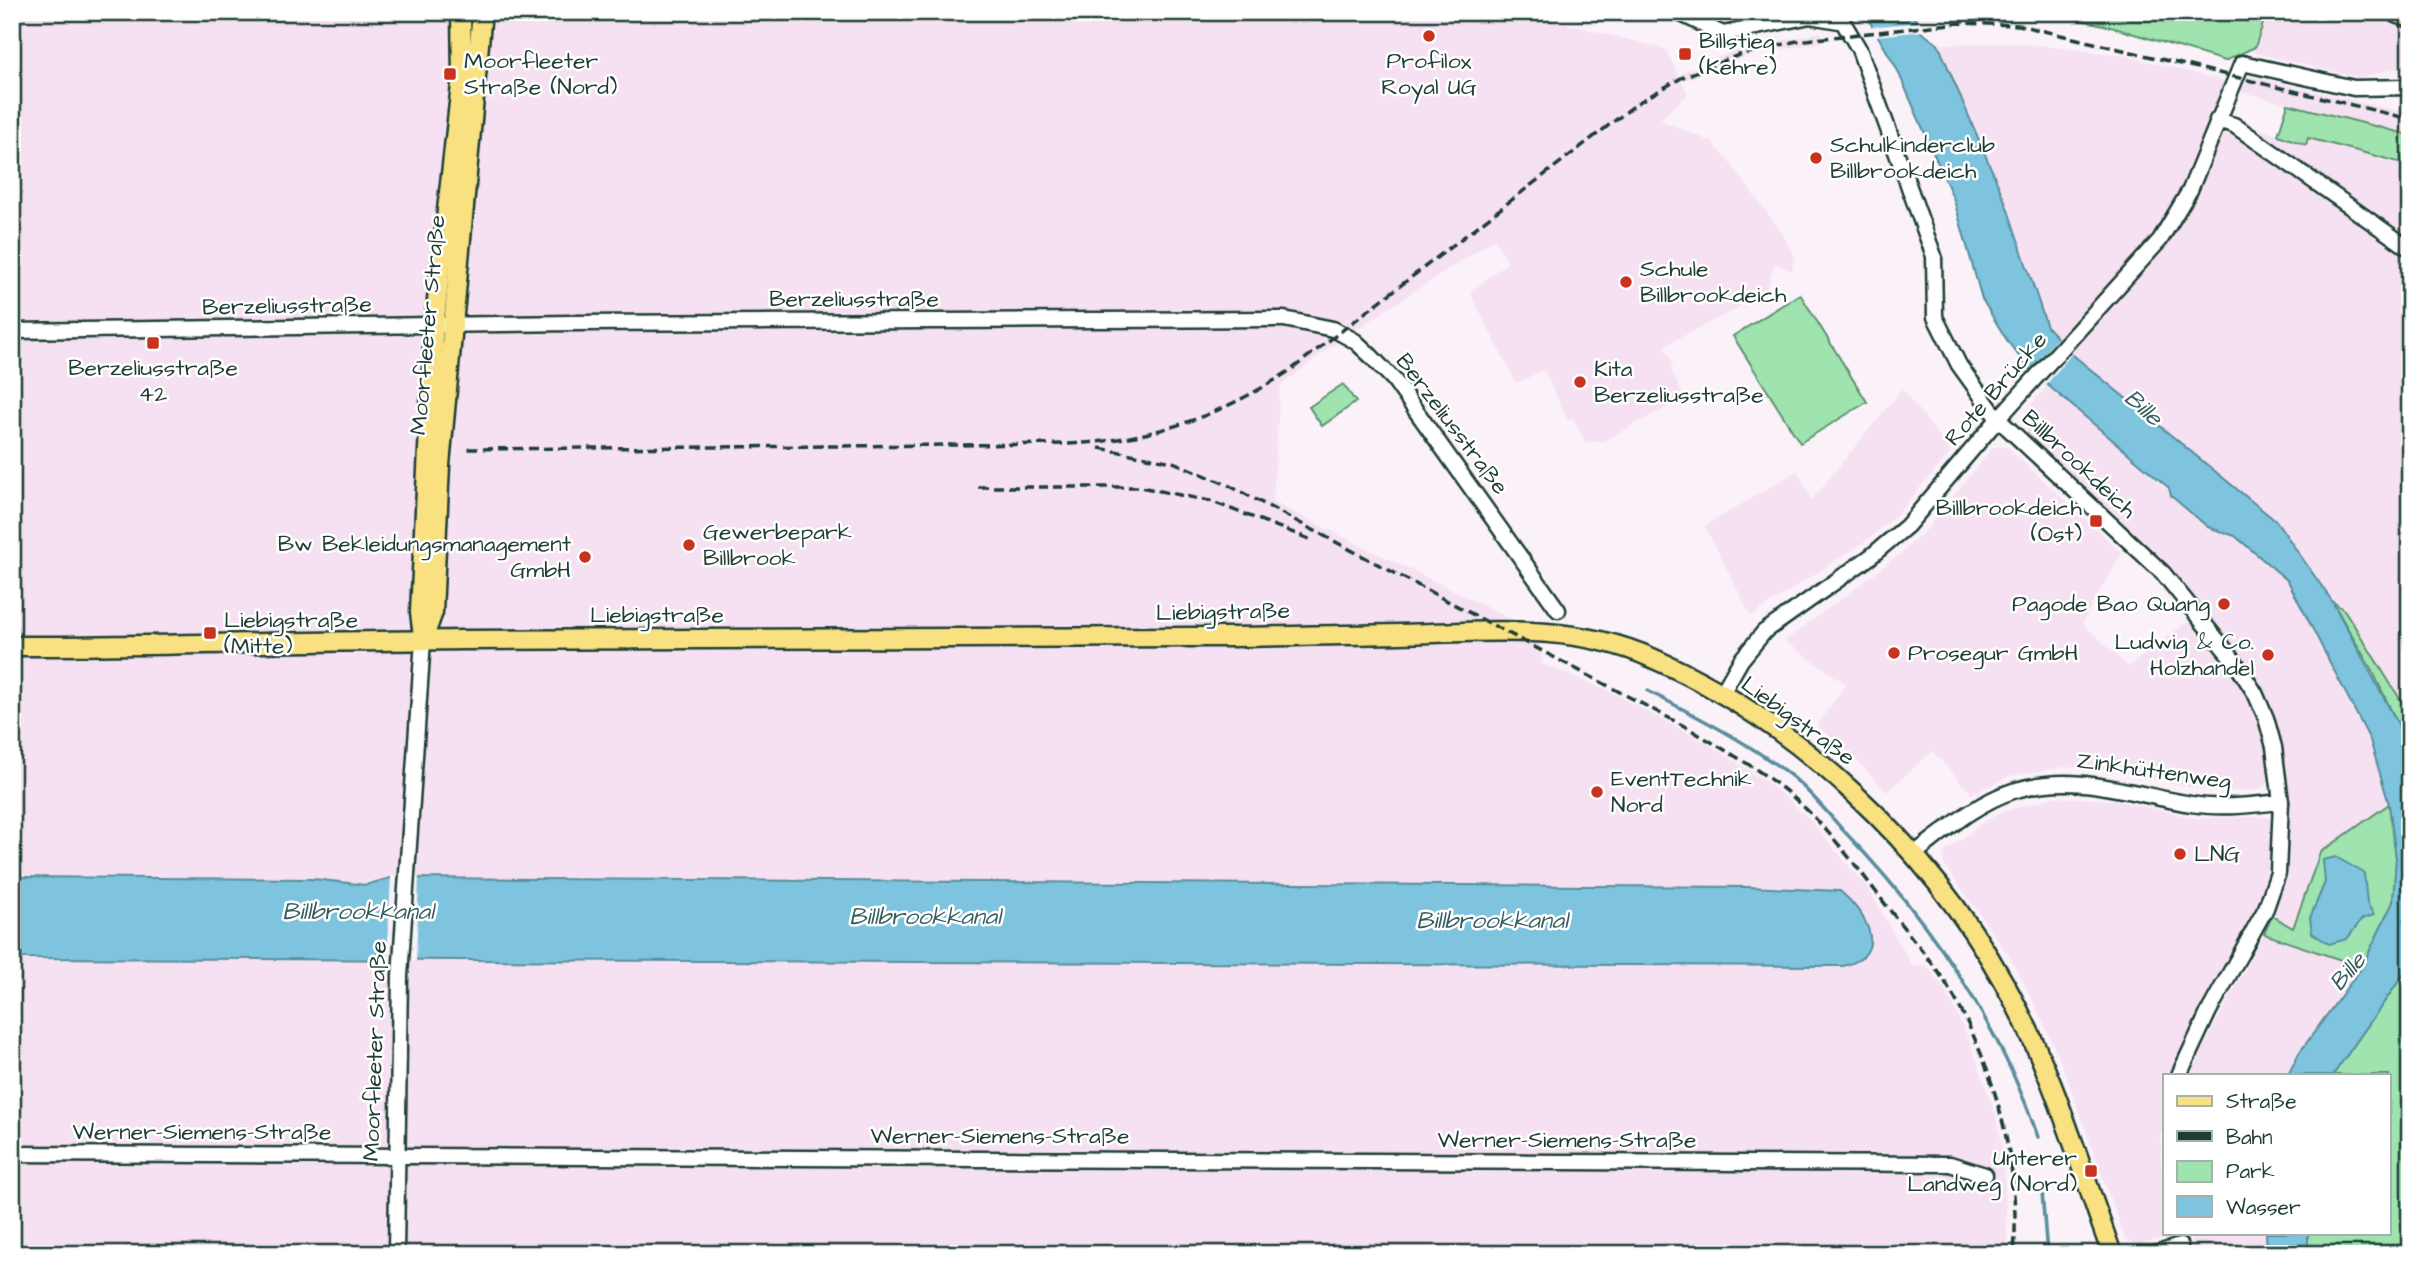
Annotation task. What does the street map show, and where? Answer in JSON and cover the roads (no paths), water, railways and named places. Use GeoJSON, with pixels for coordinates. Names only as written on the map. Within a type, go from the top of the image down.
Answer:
{"type":"FeatureCollection","features":[{"type":"Feature","properties":{"kind":"highway"},"geometry":{"type":"LineString","coordinates":[[2397,12],[2410,16]]}},
{"type":"Feature","properties":{"kind":"main road","name":"Moorfleeter Straße"},"geometry":{"type":"LineString","coordinates":[[423,640],[420,612],[434,327],[462,76],[461,12]]}},
{"type":"Feature","properties":{"kind":"main road","name":"Moorfleeter Straße"},"geometry":{"type":"LineString","coordinates":[[423,640],[433,612],[440,465],[455,327],[459,240],[482,12]]}},
{"type":"Feature","properties":{"kind":"main road","name":"Liebigstraße"},"geometry":{"type":"LineString","coordinates":[[12,646],[423,640],[1241,637],[1550,632],[1579,635],[1632,650],[1668,665],[1721,695],[1824,764],[1914,854],[1978,940],[2025,1024],[2045,1067],[2112,1254]]}},
{"type":"Feature","properties":{"kind":"street","name":"Billbrookdeich"},"geometry":{"type":"LineString","coordinates":[[1677,12],[1723,34],[1810,16],[1838,16],[1859,49],[1934,256],[1935,317],[1959,365],[1998,419],[2163,573],[2235,662],[2255,693],[2274,747],[2281,802],[2278,873],[2266,908],[2209,1011],[2179,1074]]}},
{"type":"Feature","properties":{"kind":"street","name":"Rote Brücke"},"geometry":{"type":"LineString","coordinates":[[1721,695],[1741,660],[1764,632],[1870,557],[1907,526],[2036,376],[2160,240],[2190,190],[2242,62],[2354,88],[2410,87]]}},
{"type":"Feature","properties":{"kind":"street"},"geometry":{"type":"LineString","coordinates":[[2217,120],[2234,125],[2410,249]]}},
{"type":"Feature","properties":{"kind":"street","name":"Berzeliusstraße"},"geometry":{"type":"LineString","coordinates":[[12,331],[455,327],[586,323],[1284,319],[1333,329],[1355,341],[1394,380],[1558,610]]}},
{"type":"Feature","properties":{"kind":"street","name":"Moorfleeter Straße"},"geometry":{"type":"LineString","coordinates":[[396,1254],[400,976],[423,640]]}},
{"type":"Feature","properties":{"kind":"street","name":"Zinkhüttenweg"},"geometry":{"type":"LineString","coordinates":[[1914,854],[1983,805],[2011,792],[2058,782],[2113,787],[2216,807],[2281,802]]}},
{"type":"Feature","properties":{"kind":"street","name":"Werner-Siemens-Straße"},"geometry":{"type":"LineString","coordinates":[[12,1154],[1950,1164],[1985,1175]]}},
{"type":"Feature","properties":{"kind":"street"},"geometry":{"type":"LineString","coordinates":[[2155,1254],[2180,1244]]}},
{"type":"Feature","properties":{"kind":"water"},"geometry":{"type":"Polygon","coordinates":[[[1864,12],[1912,12],[1921,32],[1938,44],[2005,201],[2047,327],[2073,355],[2277,522],[2332,601],[2405,737],[2410,750],[2410,965],[2334,1074],[2288,1074],[2299,1053],[2362,967],[2393,902],[2396,858],[2389,804],[2370,740],[2288,581],[2235,536],[2208,527],[2171,496],[2169,488],[2029,369],[2008,342],[1982,299],[1954,200],[1897,69],[1864,12]]]}},
{"type":"Feature","properties":{"kind":"water"},"geometry":{"type":"Polygon","coordinates":[[[2336,857],[2364,873],[2367,903],[2374,915],[2362,919],[2347,939],[2329,944],[2312,933],[2310,918],[2325,882],[2323,860],[2336,857]]]}},
{"type":"Feature","properties":{"kind":"water","name":"Billbrookkanal"},"geometry":{"type":"Polygon","coordinates":[[[12,877],[313,879],[366,885],[390,878],[1748,887],[1840,891],[1865,921],[1870,943],[1858,960],[1843,966],[12,958],[12,877]]]}},
{"type":"Feature","properties":{"kind":"water"},"geometry":{"type":"Polygon","coordinates":[[[2266,1234],[2308,1234],[2308,1254],[2267,1254],[2266,1234]]]}},
{"type":"Feature","properties":{"kind":"waterway"},"geometry":{"type":"LineString","coordinates":[[1648,691],[1739,740],[1790,775],[1811,794],[1873,863],[1931,934],[1981,1011],[2022,1094],[2038,1137]]}},
{"type":"Feature","properties":{"kind":"waterway"},"geometry":{"type":"LineString","coordinates":[[2042,1192],[2047,1254]]}},
{"type":"Feature","properties":{"kind":"railway"},"geometry":{"type":"LineString","coordinates":[[468,449],[1068,444],[1129,437],[1185,423],[1239,400],[1292,369],[1639,102],[1683,77],[1739,55],[1797,41],[1959,23],[2019,25],[2410,119]]}},
{"type":"Feature","properties":{"kind":"railway"},"geometry":{"type":"LineString","coordinates":[[1099,448],[1173,462],[1228,485],[1686,727],[1750,765],[1794,798],[1840,846],[1926,956],[1964,1015],[1991,1080],[2001,1114],[2013,1184],[2014,1254]]}},
{"type":"Feature","properties":{"kind":"railway"},"geometry":{"type":"LineString","coordinates":[[978,487],[1140,487],[1210,501],[1312,540]]}},
{"type":"Feature","properties":{"kind":"place","name":"Profilox Royal UG"},"geometry":{"type":"Point","coordinates":[1429,36]}},
{"type":"Feature","properties":{"kind":"place","name":"Billstieg (Kehre)"},"geometry":{"type":"Point","coordinates":[1685,54]}},
{"type":"Feature","properties":{"kind":"place","name":"Moorfleeter Straße (Nord)"},"geometry":{"type":"Point","coordinates":[450,74]}},
{"type":"Feature","properties":{"kind":"place","name":"Schulkinderclub Billbrookdeich"},"geometry":{"type":"Point","coordinates":[1816,158]}},
{"type":"Feature","properties":{"kind":"place","name":"Schule Billbrookdeich"},"geometry":{"type":"Point","coordinates":[1626,282]}},
{"type":"Feature","properties":{"kind":"place","name":"Berzeliusstraße 42"},"geometry":{"type":"Point","coordinates":[153,343]}},
{"type":"Feature","properties":{"kind":"place","name":"Kita Berzeliusstraße"},"geometry":{"type":"Point","coordinates":[1580,382]}},
{"type":"Feature","properties":{"kind":"place","name":"Billbrookdeich (Ost)"},"geometry":{"type":"Point","coordinates":[2096,521]}},
{"type":"Feature","properties":{"kind":"place","name":"Gewerbepark Billbrook"},"geometry":{"type":"Point","coordinates":[689,545]}},
{"type":"Feature","properties":{"kind":"place","name":"Bw Bekleidungsmanagement GmbH"},"geometry":{"type":"Point","coordinates":[585,557]}},
{"type":"Feature","properties":{"kind":"place","name":"Pagode Bao Quang"},"geometry":{"type":"Point","coordinates":[2224,604]}},
{"type":"Feature","properties":{"kind":"place","name":"Liebigstraße (Mitte)"},"geometry":{"type":"Point","coordinates":[210,633]}},
{"type":"Feature","properties":{"kind":"place","name":"Prosegur GmbH"},"geometry":{"type":"Point","coordinates":[1894,653]}},
{"type":"Feature","properties":{"kind":"place","name":"Ludwig & Co. Holzhandel"},"geometry":{"type":"Point","coordinates":[2268,655]}},
{"type":"Feature","properties":{"kind":"place","name":"EventTechnik Nord"},"geometry":{"type":"Point","coordinates":[1597,792]}},
{"type":"Feature","properties":{"kind":"place","name":"LNG"},"geometry":{"type":"Point","coordinates":[2180,854]}},
{"type":"Feature","properties":{"kind":"place","name":"Unterer Landweg (Nord)"},"geometry":{"type":"Point","coordinates":[2091,1171]}},
{"type":"Feature","properties":{"kind":"water label","name":"Bille"},"geometry":{"type":"Point","coordinates":[2143,408]}},
{"type":"Feature","properties":{"kind":"water label","name":"Bille"},"geometry":{"type":"Point","coordinates":[2348,972]}}]}
